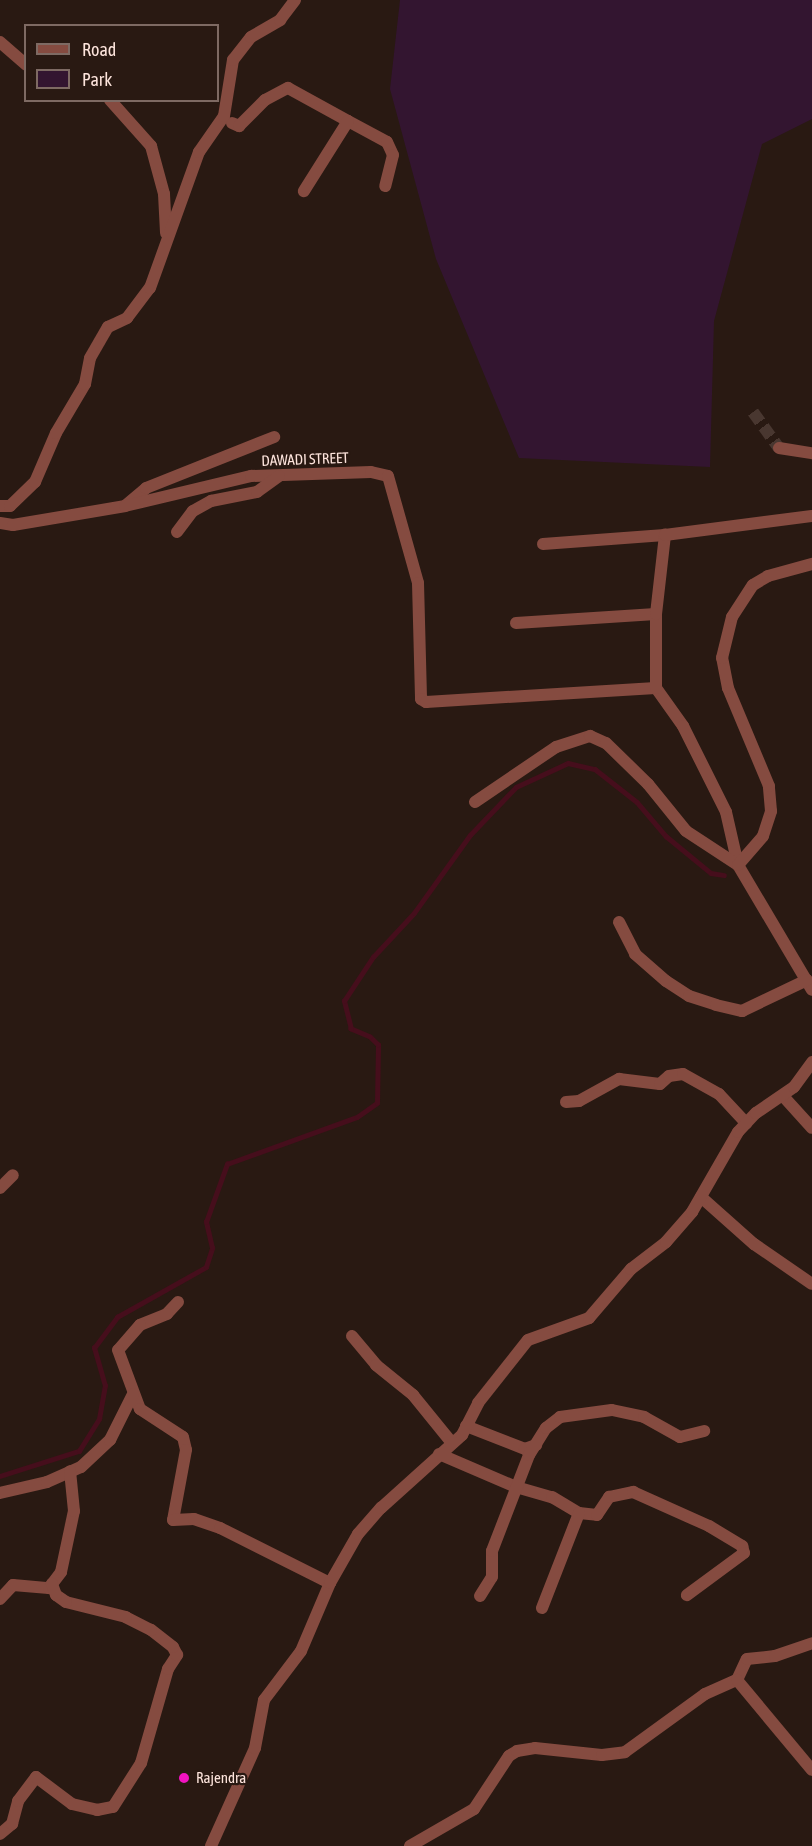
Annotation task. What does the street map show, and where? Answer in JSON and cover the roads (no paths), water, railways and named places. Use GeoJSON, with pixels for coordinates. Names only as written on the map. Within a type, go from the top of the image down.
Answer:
{"type":"FeatureCollection","features":[{"type":"Feature","properties":{"kind":"street"},"geometry":{"type":"LineString","coordinates":[[0,506],[10,506],[35,482],[56,433],[84,384],[90,358],[108,327],[127,318],[150,288],[166,249],[199,152],[224,116],[233,60],[251,37],[280,20],[295,0]]}},
{"type":"Feature","properties":{"kind":"street"},"geometry":{"type":"LineString","coordinates":[[0,42],[24,63]]}},
{"type":"Feature","properties":{"kind":"street"},"geometry":{"type":"LineString","coordinates":[[232,123],[239,126],[265,100],[288,88],[387,142],[393,155],[385,186]]}},
{"type":"Feature","properties":{"kind":"street"},"geometry":{"type":"LineString","coordinates":[[112,102],[151,146],[164,194],[166,249]]}},
{"type":"Feature","properties":{"kind":"street"},"geometry":{"type":"LineString","coordinates":[[304,191],[348,121]]}},
{"type":"Feature","properties":{"kind":"street"},"geometry":{"type":"LineString","coordinates":[[125,506],[146,488],[274,437]]}},
{"type":"Feature","properties":{"kind":"street"},"geometry":{"type":"LineString","coordinates":[[779,448],[812,453]]}},
{"type":"Feature","properties":{"kind":"street","name":"DAWADI STREET"},"geometry":{"type":"LineString","coordinates":[[0,523],[13,525],[125,506],[251,476],[371,472],[388,476],[418,583],[421,699],[449,701],[656,688]]}},
{"type":"Feature","properties":{"kind":"street"},"geometry":{"type":"LineString","coordinates":[[177,532],[193,511],[211,501],[257,492],[279,476]]}},
{"type":"Feature","properties":{"kind":"street"},"geometry":{"type":"LineString","coordinates":[[543,544],[665,535],[812,516]]}},
{"type":"Feature","properties":{"kind":"street"},"geometry":{"type":"LineString","coordinates":[[619,922],[635,954],[666,981],[689,996],[716,1005],[742,1011],[809,985],[738,865],[726,812],[683,726],[656,688],[656,614],[665,535]]}},
{"type":"Feature","properties":{"kind":"street"},"geometry":{"type":"LineString","coordinates":[[738,865],[763,836],[771,811],[769,786],[728,688],[722,658],[732,617],[753,585],[768,576],[812,564]]}},
{"type":"Feature","properties":{"kind":"street"},"geometry":{"type":"LineString","coordinates":[[516,623],[656,614]]}},
{"type":"Feature","properties":{"kind":"street"},"geometry":{"type":"LineString","coordinates":[[475,802],[556,747],[590,736],[606,743],[648,784],[686,831],[738,865]]}},
{"type":"Feature","properties":{"kind":"street"},"geometry":{"type":"LineString","coordinates":[[211,1846],[255,1748],[264,1700],[301,1651],[330,1583],[370,1518],[452,1443],[466,1426],[484,1393],[528,1340],[589,1318],[631,1269],[666,1242],[701,1197],[746,1123],[783,1096],[812,1062]]}},
{"type":"Feature","properties":{"kind":"street"},"geometry":{"type":"LineString","coordinates":[[566,1102],[579,1101],[620,1079],[660,1084],[669,1076],[683,1074],[718,1094],[746,1123]]}},
{"type":"Feature","properties":{"kind":"street"},"geometry":{"type":"LineString","coordinates":[[783,1096],[812,1128]]}},
{"type":"Feature","properties":{"kind":"street"},"geometry":{"type":"LineString","coordinates":[[0,1188],[13,1175]]}},
{"type":"Feature","properties":{"kind":"street"},"geometry":{"type":"LineString","coordinates":[[701,1197],[754,1244],[812,1284]]}},
{"type":"Feature","properties":{"kind":"street"},"geometry":{"type":"LineString","coordinates":[[178,1302],[167,1314],[140,1325],[118,1350],[140,1409],[183,1437],[186,1450],[172,1520],[194,1519],[220,1528],[330,1583]]}},
{"type":"Feature","properties":{"kind":"street"},"geometry":{"type":"LineString","coordinates":[[352,1336],[370,1360],[413,1395],[452,1443]]}},
{"type":"Feature","properties":{"kind":"street"},"geometry":{"type":"LineString","coordinates":[[0,1493],[47,1482],[81,1467],[110,1440],[133,1395]]}},
{"type":"Feature","properties":{"kind":"street"},"geometry":{"type":"LineString","coordinates":[[480,1596],[492,1577],[492,1551],[516,1487],[546,1428],[560,1417],[612,1410],[644,1417],[680,1437],[704,1431]]}},
{"type":"Feature","properties":{"kind":"street"},"geometry":{"type":"LineString","coordinates":[[466,1426],[525,1449],[536,1445]]}},
{"type":"Feature","properties":{"kind":"street"},"geometry":{"type":"LineString","coordinates":[[439,1454],[516,1487],[552,1497],[579,1513],[597,1515],[609,1497],[633,1492],[708,1526],[742,1546],[744,1553],[687,1595]]}},
{"type":"Feature","properties":{"kind":"street"},"geometry":{"type":"LineString","coordinates":[[0,1599],[13,1586],[49,1588],[61,1572],[69,1546],[74,1511],[70,1471]]}},
{"type":"Feature","properties":{"kind":"street"},"geometry":{"type":"LineString","coordinates":[[542,1608],[579,1513]]}},
{"type":"Feature","properties":{"kind":"street"},"geometry":{"type":"LineString","coordinates":[[0,1834],[12,1824],[18,1801],[36,1778],[72,1804],[97,1810],[113,1807],[141,1763],[168,1669],[177,1655],[173,1647],[152,1630],[126,1617],[66,1602],[56,1595],[52,1584]]}},
{"type":"Feature","properties":{"kind":"street"},"geometry":{"type":"LineString","coordinates":[[410,1846],[474,1809],[509,1756],[517,1751],[535,1748],[602,1755],[625,1752],[705,1694],[736,1680],[747,1659],[775,1656],[812,1643]]}},
{"type":"Feature","properties":{"kind":"street"},"geometry":{"type":"LineString","coordinates":[[736,1680],[812,1770]]}},
{"type":"Feature","properties":{"kind":"waterway"},"geometry":{"type":"LineString","coordinates":[[0,1476],[79,1451],[99,1419],[105,1386],[94,1348],[117,1317],[206,1267],[212,1248],[206,1222],[227,1164],[357,1117],[377,1103],[378,1045],[370,1037],[351,1029],[344,1001],[373,957],[414,913],[470,835],[516,787],[568,763],[595,769],[637,802],[666,836],[711,873],[724,875]]}},
{"type":"Feature","properties":{"kind":"tunnel"},"geometry":{"type":"LineString","coordinates":[[753,412],[779,448]]}},
{"type":"Feature","properties":{"kind":"place","name":"Rajendra"},"geometry":{"type":"Point","coordinates":[184,1778]}}]}
